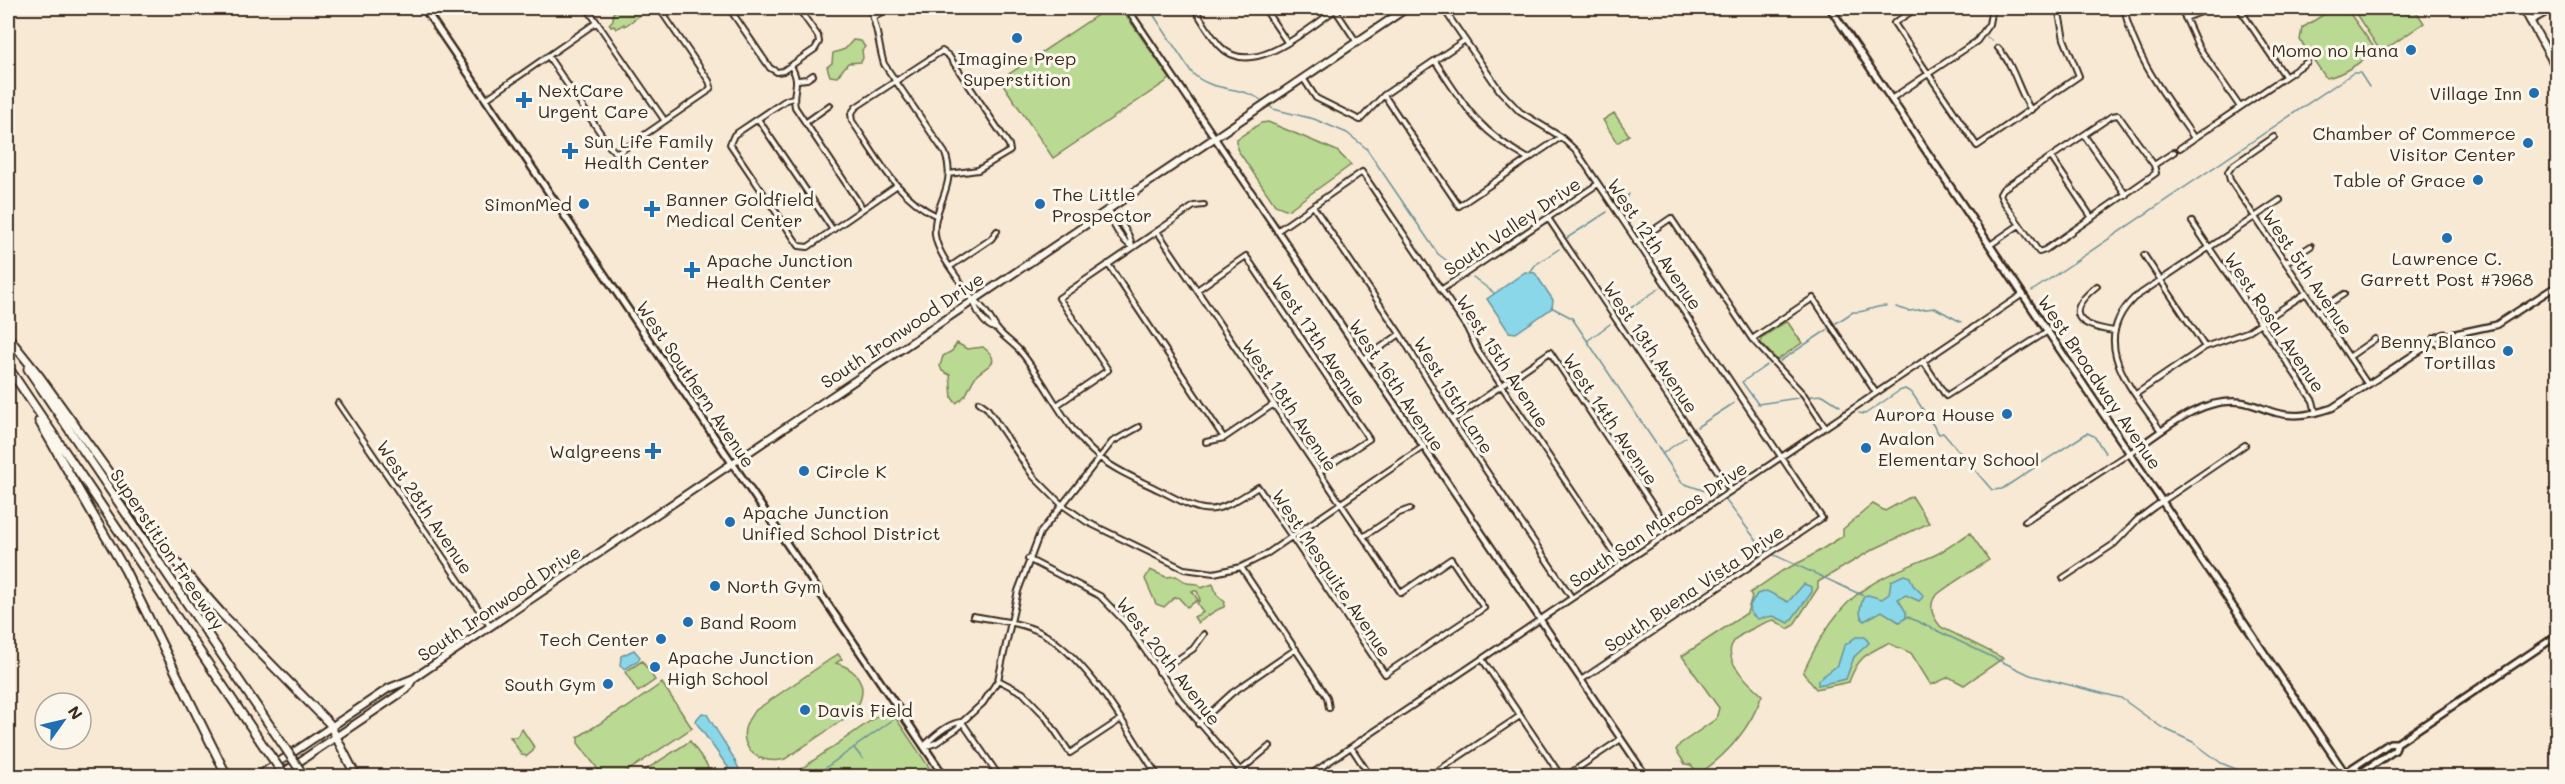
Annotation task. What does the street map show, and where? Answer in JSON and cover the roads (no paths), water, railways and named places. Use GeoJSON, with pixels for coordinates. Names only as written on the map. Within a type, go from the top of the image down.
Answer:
{"type":"FeatureCollection","features":[{"type":"Feature","properties":{"kind":"highway"},"geometry":{"type":"LineString","coordinates":[[8,338],[40,377],[161,545],[222,614],[331,727],[356,777]]}},
{"type":"Feature","properties":{"kind":"highway","name":"Superstition Freeway"},"geometry":{"type":"LineString","coordinates":[[8,338],[304,777]]}},
{"type":"Feature","properties":{"kind":"highway","name":"Superstition Freeway"},"geometry":{"type":"LineString","coordinates":[[8,367],[285,777]]}},
{"type":"Feature","properties":{"kind":"highway"},"geometry":{"type":"LineString","coordinates":[[20,384],[125,570],[227,777]]}},
{"type":"Feature","properties":{"kind":"main road","name":"West Southern Avenue"},"geometry":{"type":"LineString","coordinates":[[424,8],[944,777]]}},
{"type":"Feature","properties":{"kind":"main road","name":"South Ironwood Drive"},"geometry":{"type":"LineString","coordinates":[[258,777],[389,688],[414,678],[1407,8]]}},
{"type":"Feature","properties":{"kind":"main road","name":"West Broadway Avenue"},"geometry":{"type":"LineString","coordinates":[[1830,8],[2130,453],[2342,775]]}},
{"type":"Feature","properties":{"kind":"main road"},"geometry":{"type":"LineString","coordinates":[[2523,8],[2558,70]]}},
{"type":"Feature","properties":{"kind":"main road"},"geometry":{"type":"LineString","coordinates":[[2530,21],[2550,8],[2558,21]]}},
{"type":"Feature","properties":{"kind":"main road"},"geometry":{"type":"LineString","coordinates":[[2342,775],[2391,743],[2397,743],[2558,635]]}},
{"type":"Feature","properties":{"kind":"main road","name":"South Ironwood Drive"},"geometry":{"type":"LineString","coordinates":[[278,777],[407,689],[414,678]]}},
{"type":"Feature","properties":{"kind":"main road"},"geometry":{"type":"LineString","coordinates":[[2356,777],[2395,750],[2397,743]]}},
{"type":"Feature","properties":{"kind":"street"},"geometry":{"type":"LineString","coordinates":[[587,8],[665,121]]}},
{"type":"Feature","properties":{"kind":"street"},"geometry":{"type":"LineString","coordinates":[[548,56],[615,152],[621,151],[711,87],[659,8]]}},
{"type":"Feature","properties":{"kind":"street"},"geometry":{"type":"LineString","coordinates":[[729,8],[770,68],[777,72],[791,66],[815,49],[819,42],[818,36],[801,8]]}},
{"type":"Feature","properties":{"kind":"street"},"geometry":{"type":"LineString","coordinates":[[869,8],[874,17],[884,64],[945,153],[949,174],[948,186],[937,216],[935,239],[973,300],[982,307],[998,329],[1020,351],[1083,442],[1098,457]]}},
{"type":"Feature","properties":{"kind":"street"},"geometry":{"type":"LineString","coordinates":[[874,17],[888,8]]}},
{"type":"Feature","properties":{"kind":"street","name":"West 16th Avenue"},"geometry":{"type":"LineString","coordinates":[[1127,8],[1646,777]]}},
{"type":"Feature","properties":{"kind":"street"},"geometry":{"type":"LineString","coordinates":[[1194,8],[1220,47],[1239,56],[1257,58],[1270,53],[1336,8],[1356,41]]}},
{"type":"Feature","properties":{"kind":"street"},"geometry":{"type":"LineString","coordinates":[[1264,8],[1287,42]]}},
{"type":"Feature","properties":{"kind":"street","name":"West 12th Avenue"},"geometry":{"type":"LineString","coordinates":[[1443,8],[1500,91],[1520,112],[1561,137],[1577,152],[1822,518]]}},
{"type":"Feature","properties":{"kind":"street"},"geometry":{"type":"LineString","coordinates":[[1917,8],[1894,23],[1977,146],[2079,76],[2064,39],[2058,8]]}},
{"type":"Feature","properties":{"kind":"street"},"geometry":{"type":"LineString","coordinates":[[1891,99],[1977,41],[1989,24],[1992,8]]}},
{"type":"Feature","properties":{"kind":"street"},"geometry":{"type":"LineString","coordinates":[[2124,8],[2141,56],[2194,138]]}},
{"type":"Feature","properties":{"kind":"street"},"geometry":{"type":"LineString","coordinates":[[2181,8],[2198,46],[2240,107]]}},
{"type":"Feature","properties":{"kind":"street"},"geometry":{"type":"LineString","coordinates":[[2184,18],[2212,8]]}},
{"type":"Feature","properties":{"kind":"street"},"geometry":{"type":"LineString","coordinates":[[2239,8],[2285,76]]}},
{"type":"Feature","properties":{"kind":"street"},"geometry":{"type":"LineString","coordinates":[[485,99],[597,22]]}},
{"type":"Feature","properties":{"kind":"street"},"geometry":{"type":"LineString","coordinates":[[1303,77],[1316,98],[1360,120],[1384,95],[1465,40]]}},
{"type":"Feature","properties":{"kind":"street"},"geometry":{"type":"LineString","coordinates":[[1998,48],[2007,58],[2020,92],[2031,110]]}},
{"type":"Feature","properties":{"kind":"street"},"geometry":{"type":"LineString","coordinates":[[937,216],[920,208],[896,186],[852,121],[851,114],[856,107],[942,51],[949,56],[1010,151],[978,170],[949,174]]}},
{"type":"Feature","properties":{"kind":"street"},"geometry":{"type":"LineString","coordinates":[[1435,61],[1471,115],[1489,134],[1529,159]]}},
{"type":"Feature","properties":{"kind":"street"},"geometry":{"type":"LineString","coordinates":[[2180,148],[2307,62]]}},
{"type":"Feature","properties":{"kind":"street"},"geometry":{"type":"LineString","coordinates":[[791,66],[798,80],[793,98],[795,107],[863,209]]}},
{"type":"Feature","properties":{"kind":"street"},"geometry":{"type":"LineString","coordinates":[[798,80],[807,79],[813,75]]}},
{"type":"Feature","properties":{"kind":"street"},"geometry":{"type":"LineString","coordinates":[[1384,95],[1459,206],[1561,137]]}},
{"type":"Feature","properties":{"kind":"street"},"geometry":{"type":"LineString","coordinates":[[793,98],[758,119],[731,139],[730,144],[800,246],[803,248],[833,230],[896,186]]}},
{"type":"Feature","properties":{"kind":"street"},"geometry":{"type":"LineString","coordinates":[[805,123],[830,105]]}},
{"type":"Feature","properties":{"kind":"street"},"geometry":{"type":"LineString","coordinates":[[2118,115],[2154,165],[2156,173],[2039,252],[2000,194],[2003,189],[2084,135],[2112,116],[2118,115]]}},
{"type":"Feature","properties":{"kind":"street"},"geometry":{"type":"LineString","coordinates":[[758,119],[833,230]]}},
{"type":"Feature","properties":{"kind":"street"},"geometry":{"type":"LineString","coordinates":[[2084,135],[2126,195]]}},
{"type":"Feature","properties":{"kind":"street","name":"West 5th Avenue"},"geometry":{"type":"LineString","coordinates":[[2274,137],[2232,166],[2228,172],[2230,180],[2368,385]]}},
{"type":"Feature","properties":{"kind":"street"},"geometry":{"type":"LineString","coordinates":[[2154,165],[2174,152]]}},
{"type":"Feature","properties":{"kind":"street"},"geometry":{"type":"LineString","coordinates":[[2051,157],[2092,218]]}},
{"type":"Feature","properties":{"kind":"street","name":"West 15th Avenue"},"geometry":{"type":"LineString","coordinates":[[1313,206],[1362,172],[1441,290],[1501,386],[1622,564]]}},
{"type":"Feature","properties":{"kind":"street","name":"South Valley Drive"},"geometry":{"type":"LineString","coordinates":[[1441,290],[1598,184]]}},
{"type":"Feature","properties":{"kind":"street"},"geometry":{"type":"LineString","coordinates":[[2162,431],[2116,362],[2114,331],[2126,306],[2280,200]]}},
{"type":"Feature","properties":{"kind":"street"},"geometry":{"type":"LineString","coordinates":[[1057,405],[1108,370],[1059,298],[1194,206],[1204,205]]}},
{"type":"Feature","properties":{"kind":"street"},"geometry":{"type":"LineString","coordinates":[[1277,231],[1313,206]]}},
{"type":"Feature","properties":{"kind":"street","name":"West 15th Lane"},"geometry":{"type":"LineString","coordinates":[[1313,206],[1400,334],[1452,420],[1572,598]]}},
{"type":"Feature","properties":{"kind":"street"},"geometry":{"type":"LineString","coordinates":[[1107,210],[1116,218],[1132,241],[1132,248]]}},
{"type":"Feature","properties":{"kind":"street","name":"West 13th Avenue"},"geometry":{"type":"LineString","coordinates":[[1548,218],[1731,491]]}},
{"type":"Feature","properties":{"kind":"street"},"geometry":{"type":"LineString","coordinates":[[1636,242],[1671,218],[1752,339],[1804,395],[1825,427]]}},
{"type":"Feature","properties":{"kind":"street","name":"West Rosal Avenue"},"geometry":{"type":"LineString","coordinates":[[2192,222],[2313,401],[2316,413]]}},
{"type":"Feature","properties":{"kind":"street"},"geometry":{"type":"LineString","coordinates":[[1990,245],[2019,225]]}},
{"type":"Feature","properties":{"kind":"street"},"geometry":{"type":"LineString","coordinates":[[951,266],[998,231]]}},
{"type":"Feature","properties":{"kind":"street","name":"West 18th Avenue"},"geometry":{"type":"LineString","coordinates":[[1157,231],[1401,593],[1451,559],[1484,608]]}},
{"type":"Feature","properties":{"kind":"street"},"geometry":{"type":"LineString","coordinates":[[2286,262],[2311,246]]}},
{"type":"Feature","properties":{"kind":"street"},"geometry":{"type":"LineString","coordinates":[[2144,255],[2205,347]]}},
{"type":"Feature","properties":{"kind":"street","name":"West 17th Avenue"},"geometry":{"type":"LineString","coordinates":[[1197,290],[1246,256],[1369,439],[1319,472]]}},
{"type":"Feature","properties":{"kind":"street"},"geometry":{"type":"LineString","coordinates":[[1108,264],[1224,438]]}},
{"type":"Feature","properties":{"kind":"street"},"geometry":{"type":"LineString","coordinates":[[2025,521],[2192,411],[2223,402],[2247,403],[2294,415],[2316,413],[2345,401],[2433,342],[2435,338],[2445,334],[2496,325],[2558,285]]}},
{"type":"Feature","properties":{"kind":"street"},"geometry":{"type":"LineString","coordinates":[[2097,286],[2080,301],[2078,313],[2083,323],[2091,328],[2114,331]]}},
{"type":"Feature","properties":{"kind":"street"},"geometry":{"type":"LineString","coordinates":[[2136,394],[2205,347],[2221,340],[2240,336],[2306,292]]}},
{"type":"Feature","properties":{"kind":"street","name":"South San Marcos Drive"},"geometry":{"type":"LineString","coordinates":[[1308,777],[2023,294]]}},
{"type":"Feature","properties":{"kind":"street"},"geometry":{"type":"LineString","coordinates":[[2318,311],[2344,294]]}},
{"type":"Feature","properties":{"kind":"street"},"geometry":{"type":"LineString","coordinates":[[1752,339],[1813,298],[1876,393]]}},
{"type":"Feature","properties":{"kind":"street"},"geometry":{"type":"LineString","coordinates":[[1923,361],[1946,396],[2048,332]]}},
{"type":"Feature","properties":{"kind":"street"},"geometry":{"type":"LineString","coordinates":[[1364,359],[1400,334]]}},
{"type":"Feature","properties":{"kind":"street"},"geometry":{"type":"LineString","coordinates":[[2349,357],[2375,339]]}},
{"type":"Feature","properties":{"kind":"street","name":"West 14th Avenue"},"geometry":{"type":"LineString","coordinates":[[1501,386],[1550,352],[1670,532]]}},
{"type":"Feature","properties":{"kind":"street"},"geometry":{"type":"LineString","coordinates":[[1452,420],[1501,386]]}},
{"type":"Feature","properties":{"kind":"street"},"geometry":{"type":"LineString","coordinates":[[979,402],[987,408],[1033,476],[1061,504],[1087,522],[1184,569],[1214,573],[1241,567],[1265,555],[1423,447]]}},
{"type":"Feature","properties":{"kind":"street","name":"West 28th Avenue"},"geometry":{"type":"LineString","coordinates":[[338,403],[490,627]]}},
{"type":"Feature","properties":{"kind":"street"},"geometry":{"type":"LineString","coordinates":[[1206,442],[1224,438],[1274,404]]}},
{"type":"Feature","properties":{"kind":"street"},"geometry":{"type":"LineString","coordinates":[[924,747],[933,737],[955,722],[962,722],[983,703],[998,680],[1010,623],[1028,559],[1040,533],[1112,442],[1139,427]]}},
{"type":"Feature","properties":{"kind":"street"},"geometry":{"type":"LineString","coordinates":[[2063,578],[2114,543],[2138,519],[2162,501],[2245,445]]}},
{"type":"Feature","properties":{"kind":"street","name":"West Mesquite Avenue"},"geometry":{"type":"LineString","coordinates":[[1098,457],[1191,506],[1206,510],[1227,507],[1258,487],[1385,674],[1484,608]]}},
{"type":"Feature","properties":{"kind":"street"},"geometry":{"type":"LineString","coordinates":[[1363,537],[1399,513],[1410,509]]}},
{"type":"Feature","properties":{"kind":"street","name":"South Buena Vista Drive"},"geometry":{"type":"LineString","coordinates":[[1581,680],[1822,518]]}},
{"type":"Feature","properties":{"kind":"street","name":"West 20th Avenue"},"geometry":{"type":"LineString","coordinates":[[1028,559],[1100,596],[1126,623],[1198,724],[1245,777]]}},
{"type":"Feature","properties":{"kind":"street"},"geometry":{"type":"LineString","coordinates":[[1241,567],[1328,697],[1329,708]]}},
{"type":"Feature","properties":{"kind":"street"},"geometry":{"type":"LineString","coordinates":[[973,616],[1039,631],[1065,647],[1084,667],[1158,777]]}},
{"type":"Feature","properties":{"kind":"street"},"geometry":{"type":"LineString","coordinates":[[1159,672],[1193,649],[1204,634]]}},
{"type":"Feature","properties":{"kind":"street"},"geometry":{"type":"LineString","coordinates":[[1198,724],[1232,693],[1296,649]]}},
{"type":"Feature","properties":{"kind":"street"},"geometry":{"type":"LineString","coordinates":[[1482,659],[1561,777]]}},
{"type":"Feature","properties":{"kind":"street"},"geometry":{"type":"LineString","coordinates":[[998,680],[1023,693],[1045,716],[1070,753],[1120,720]]}},
{"type":"Feature","properties":{"kind":"street"},"geometry":{"type":"LineString","coordinates":[[1430,777],[1520,716]]}},
{"type":"Feature","properties":{"kind":"street"},"geometry":{"type":"LineString","coordinates":[[962,722],[999,777]]}},
{"type":"Feature","properties":{"kind":"street"},"geometry":{"type":"LineString","coordinates":[[1566,777],[1621,739]]}},
{"type":"Feature","properties":{"kind":"street"},"geometry":{"type":"LineString","coordinates":[[1234,777],[1270,746]]}},
{"type":"Feature","properties":{"kind":"street"},"geometry":{"type":"LineString","coordinates":[[1351,747],[1370,777]]}},
{"type":"Feature","properties":{"kind":"water"},"geometry":{"type":"Polygon","coordinates":[[[1525,272],[1535,273],[1553,300],[1552,308],[1516,333],[1509,332],[1487,299],[1525,272]]]}},
{"type":"Feature","properties":{"kind":"water"},"geometry":{"type":"Polygon","coordinates":[[[1904,575],[1910,577],[1913,585],[1924,596],[1919,601],[1906,595],[1898,599],[1906,612],[1906,618],[1899,622],[1882,611],[1864,621],[1860,612],[1864,596],[1882,599],[1889,594],[1891,581],[1904,575]]]}},
{"type":"Feature","properties":{"kind":"water"},"geometry":{"type":"Polygon","coordinates":[[[1804,584],[1812,587],[1812,592],[1789,623],[1773,616],[1757,619],[1750,612],[1750,605],[1757,594],[1767,591],[1788,602],[1804,584]]]}},
{"type":"Feature","properties":{"kind":"water"},"geometry":{"type":"Polygon","coordinates":[[[1856,637],[1865,637],[1869,643],[1854,657],[1846,679],[1818,685],[1818,680],[1838,665],[1844,646],[1856,637]]]}},
{"type":"Feature","properties":{"kind":"water"},"geometry":{"type":"Polygon","coordinates":[[[634,650],[640,657],[638,661],[625,669],[620,666],[621,656],[634,650]]]}},
{"type":"Feature","properties":{"kind":"water"},"geometry":{"type":"Polygon","coordinates":[[[702,713],[707,714],[732,755],[739,769],[736,772],[730,770],[695,721],[702,713]]]}},
{"type":"Feature","properties":{"kind":"waterway"},"geometry":{"type":"LineString","coordinates":[[1149,8],[1192,73],[1200,80],[1255,96],[1264,102]]}},
{"type":"Feature","properties":{"kind":"waterway"},"geometry":{"type":"LineString","coordinates":[[1987,37],[1992,41]]}},
{"type":"Feature","properties":{"kind":"waterway"},"geometry":{"type":"LineString","coordinates":[[2032,291],[2353,73],[2360,73],[2369,87]]}},
{"type":"Feature","properties":{"kind":"waterway"},"geometry":{"type":"LineString","coordinates":[[1268,105],[1273,109],[1314,119],[1347,133],[1366,148],[1438,254],[1458,269]]}},
{"type":"Feature","properties":{"kind":"waterway"},"geometry":{"type":"LineString","coordinates":[[1622,204],[1629,194]]}},
{"type":"Feature","properties":{"kind":"waterway"},"geometry":{"type":"LineString","coordinates":[[1567,238],[1607,212]]}},
{"type":"Feature","properties":{"kind":"waterway"},"geometry":{"type":"LineString","coordinates":[[1530,273],[1535,265],[1559,249]]}},
{"type":"Feature","properties":{"kind":"waterway"},"geometry":{"type":"LineString","coordinates":[[1473,277],[1494,293]]}},
{"type":"Feature","properties":{"kind":"waterway"},"geometry":{"type":"LineString","coordinates":[[1621,314],[1660,288]]}},
{"type":"Feature","properties":{"kind":"waterway"},"geometry":{"type":"LineString","coordinates":[[1836,323],[1853,312],[1886,306]]}},
{"type":"Feature","properties":{"kind":"waterway"},"geometry":{"type":"LineString","coordinates":[[1551,307],[1572,318],[1682,483],[1720,496]]}},
{"type":"Feature","properties":{"kind":"waterway"},"geometry":{"type":"LineString","coordinates":[[1896,307],[1909,311],[1935,308],[1961,322]]}},
{"type":"Feature","properties":{"kind":"waterway"},"geometry":{"type":"LineString","coordinates":[[1587,341],[1610,324]]}},
{"type":"Feature","properties":{"kind":"waterway"},"geometry":{"type":"LineString","coordinates":[[1780,361],[1827,330]]}},
{"type":"Feature","properties":{"kind":"waterway"},"geometry":{"type":"LineString","coordinates":[[1767,365],[1742,382],[1758,404],[1798,398]]}},
{"type":"Feature","properties":{"kind":"waterway"},"geometry":{"type":"LineString","coordinates":[[1859,413],[1865,414],[1899,391],[1905,389],[1912,393],[1939,434],[1943,433],[1992,490],[2002,489],[2087,433],[2094,436],[2105,453]]}},
{"type":"Feature","properties":{"kind":"waterway"},"geometry":{"type":"LineString","coordinates":[[1811,396],[1823,395],[1840,406]]}},
{"type":"Feature","properties":{"kind":"waterway"},"geometry":{"type":"LineString","coordinates":[[1697,427],[1734,403]]}},
{"type":"Feature","properties":{"kind":"waterway"},"geometry":{"type":"LineString","coordinates":[[1662,454],[1686,437]]}},
{"type":"Feature","properties":{"kind":"waterway"},"geometry":{"type":"LineString","coordinates":[[1724,498],[1760,545],[1770,553],[1864,596]]}},
{"type":"Feature","properties":{"kind":"waterway"},"geometry":{"type":"LineString","coordinates":[[1906,616],[2030,675],[2121,698],[2161,727],[2193,742],[2221,763],[2253,776]]}},
{"type":"Feature","properties":{"kind":"waterway"},"geometry":{"type":"LineString","coordinates":[[814,776],[894,719]]}},
{"type":"Feature","properties":{"kind":"waterway"},"geometry":{"type":"LineString","coordinates":[[854,748],[863,759]]}},
{"type":"Feature","properties":{"kind":"place","name":"Imagine Prep Superstition"},"geometry":{"type":"Point","coordinates":[1017,38]}},
{"type":"Feature","properties":{"kind":"place","name":"Momo no Hana"},"geometry":{"type":"Point","coordinates":[2411,50]}},
{"type":"Feature","properties":{"kind":"place","name":"Village Inn"},"geometry":{"type":"Point","coordinates":[2534,93]}},
{"type":"Feature","properties":{"kind":"place","name":"NextCare Urgent Care"},"geometry":{"type":"Point","coordinates":[524,100]}},
{"type":"Feature","properties":{"kind":"place","name":"Chamber of Commerce Visitor Center"},"geometry":{"type":"Point","coordinates":[2528,143]}},
{"type":"Feature","properties":{"kind":"place","name":"Sun Life Family Health Center"},"geometry":{"type":"Point","coordinates":[570,151]}},
{"type":"Feature","properties":{"kind":"place","name":"Table of Grace"},"geometry":{"type":"Point","coordinates":[2478,180]}},
{"type":"Feature","properties":{"kind":"place","name":"SimonMed"},"geometry":{"type":"Point","coordinates":[584,204]}},
{"type":"Feature","properties":{"kind":"place","name":"The Little Prospector"},"geometry":{"type":"Point","coordinates":[1040,204]}},
{"type":"Feature","properties":{"kind":"place","name":"Banner Goldfield Medical Center"},"geometry":{"type":"Point","coordinates":[652,209]}},
{"type":"Feature","properties":{"kind":"place","name":"Lawrence C. Garrett Post #7968"},"geometry":{"type":"Point","coordinates":[2447,238]}},
{"type":"Feature","properties":{"kind":"place","name":"Apache Junction Health Center"},"geometry":{"type":"Point","coordinates":[692,270]}},
{"type":"Feature","properties":{"kind":"place","name":"Benny Blanco Tortillas"},"geometry":{"type":"Point","coordinates":[2508,351]}},
{"type":"Feature","properties":{"kind":"place","name":"Aurora House"},"geometry":{"type":"Point","coordinates":[2007,414]}},
{"type":"Feature","properties":{"kind":"place","name":"Avalon Elementary School"},"geometry":{"type":"Point","coordinates":[1866,448]}},
{"type":"Feature","properties":{"kind":"place","name":"Walgreens"},"geometry":{"type":"Point","coordinates":[653,451]}},
{"type":"Feature","properties":{"kind":"place","name":"Circle K"},"geometry":{"type":"Point","coordinates":[804,471]}},
{"type":"Feature","properties":{"kind":"place","name":"Apache Junction Unified School District"},"geometry":{"type":"Point","coordinates":[730,522]}},
{"type":"Feature","properties":{"kind":"place","name":"North Gym"},"geometry":{"type":"Point","coordinates":[715,586]}},
{"type":"Feature","properties":{"kind":"place","name":"Band Room"},"geometry":{"type":"Point","coordinates":[688,622]}},
{"type":"Feature","properties":{"kind":"place","name":"Tech Center"},"geometry":{"type":"Point","coordinates":[661,639]}},
{"type":"Feature","properties":{"kind":"place","name":"Apache Junction High School"},"geometry":{"type":"Point","coordinates":[655,667]}},
{"type":"Feature","properties":{"kind":"place","name":"South Gym"},"geometry":{"type":"Point","coordinates":[608,684]}},
{"type":"Feature","properties":{"kind":"place","name":"Davis Field"},"geometry":{"type":"Point","coordinates":[805,710]}}]}
